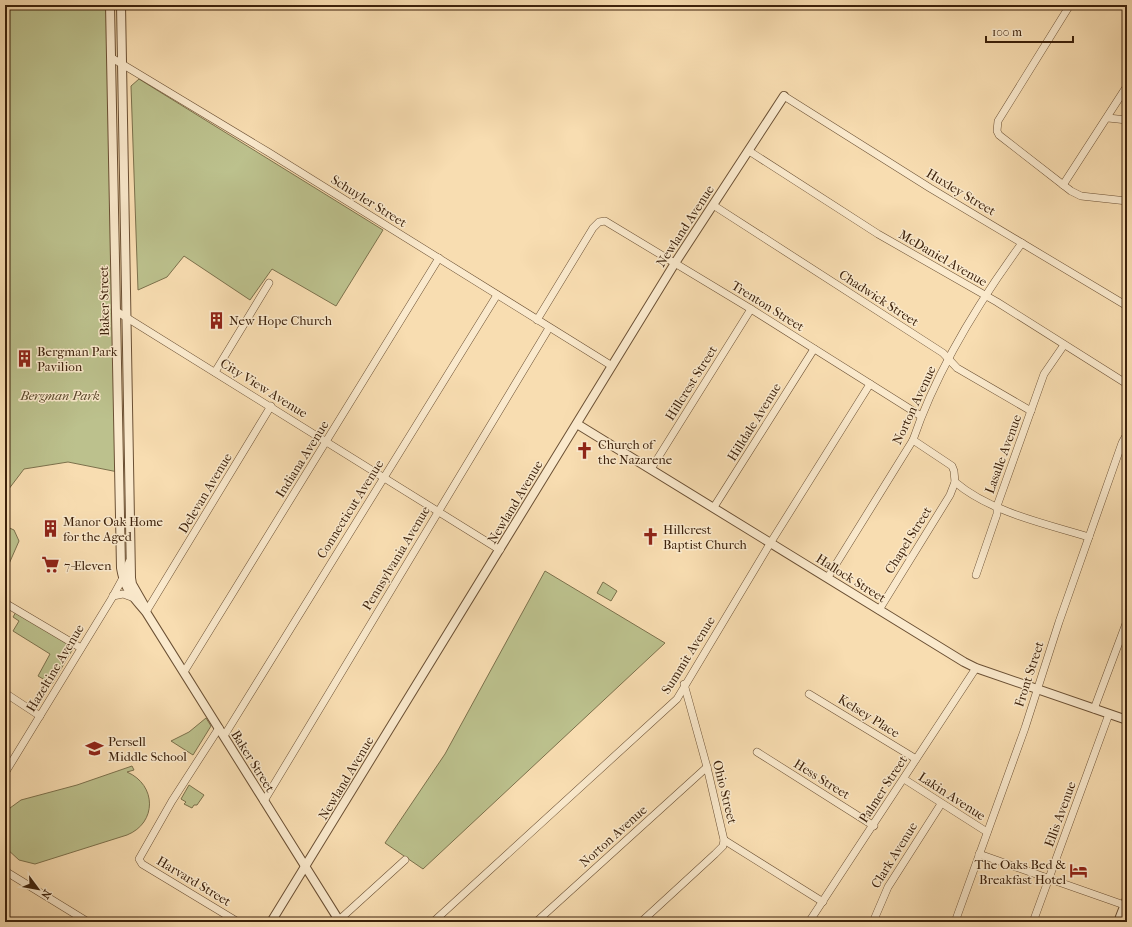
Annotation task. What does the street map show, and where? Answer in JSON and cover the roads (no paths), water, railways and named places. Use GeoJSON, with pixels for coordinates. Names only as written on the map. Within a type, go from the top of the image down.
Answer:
{"type":"FeatureCollection","features":[{"type":"Feature","properties":{"kind":"street","name":"Baker Street"},"geometry":{"type":"LineString","coordinates":[[110,5],[123,578],[126,589],[146,612],[340,921]]}},
{"type":"Feature","properties":{"kind":"street","name":"Baker Street"},"geometry":{"type":"LineString","coordinates":[[120,5],[130,556],[132,584],[144,602],[146,612]]}},
{"type":"Feature","properties":{"kind":"street"},"geometry":{"type":"LineString","coordinates":[[1070,5],[996,126],[1000,135],[1063,185],[1081,196],[1127,201]]}},
{"type":"Feature","properties":{"kind":"street","name":"Schuyler Street"},"geometry":{"type":"LineString","coordinates":[[112,58],[439,258],[612,366]]}},
{"type":"Feature","properties":{"kind":"street"},"geometry":{"type":"LineString","coordinates":[[1063,185],[1089,143],[1108,118],[1127,86]]}},
{"type":"Feature","properties":{"kind":"street","name":"Newland Avenue"},"geometry":{"type":"LineString","coordinates":[[271,922],[675,263],[784,96]]}},
{"type":"Feature","properties":{"kind":"street","name":"Huxley Street"},"geometry":{"type":"LineString","coordinates":[[784,96],[930,188],[1127,306]]}},
{"type":"Feature","properties":{"kind":"street"},"geometry":{"type":"LineString","coordinates":[[1108,118],[1127,120]]}},
{"type":"Feature","properties":{"kind":"street","name":"McDaniel Avenue"},"geometry":{"type":"LineString","coordinates":[[749,150],[878,234],[986,296],[1127,384]]}},
{"type":"Feature","properties":{"kind":"street","name":"Chadwick Street"},"geometry":{"type":"LineString","coordinates":[[712,206],[937,349],[957,368],[1031,411]]}},
{"type":"Feature","properties":{"kind":"street","name":"Trenton Street"},"geometry":{"type":"LineString","coordinates":[[537,320],[593,228],[600,222],[605,221],[613,224],[752,309],[921,416]]}},
{"type":"Feature","properties":{"kind":"street","name":"Norton Avenue"},"geometry":{"type":"LineString","coordinates":[[828,577],[913,440],[921,416],[949,359],[986,296],[1022,243]]}},
{"type":"Feature","properties":{"kind":"street","name":"Indiana Avenue"},"geometry":{"type":"LineString","coordinates":[[184,672],[439,258]]}},
{"type":"Feature","properties":{"kind":"street"},"geometry":{"type":"LineString","coordinates":[[215,372],[269,283]]}},
{"type":"Feature","properties":{"kind":"street","name":"Connecticut Avenue"},"geometry":{"type":"LineString","coordinates":[[224,736],[497,294]]}},
{"type":"Feature","properties":{"kind":"street","name":"Hillcrest Street"},"geometry":{"type":"LineString","coordinates":[[651,468],[752,309]]}},
{"type":"Feature","properties":{"kind":"street","name":"City View Avenue"},"geometry":{"type":"LineString","coordinates":[[116,312],[271,406],[500,550]]}},
{"type":"Feature","properties":{"kind":"street","name":"Pennsylvania Avenue"},"geometry":{"type":"LineString","coordinates":[[264,801],[549,328]]}},
{"type":"Feature","properties":{"kind":"street","name":"Lasalle Avenue"},"geometry":{"type":"LineString","coordinates":[[976,575],[997,514],[997,506],[1044,374],[1064,345]]}},
{"type":"Feature","properties":{"kind":"street","name":"Hilldale Avenue"},"geometry":{"type":"LineString","coordinates":[[714,507],[814,349]]}},
{"type":"Feature","properties":{"kind":"street","name":"Summit Avenue"},"geometry":{"type":"LineString","coordinates":[[433,922],[677,699],[684,684],[771,542],[870,384]]}},
{"type":"Feature","properties":{"kind":"street","name":"Delevan Avenue"},"geometry":{"type":"LineString","coordinates":[[146,612],[271,406]]}},
{"type":"Feature","properties":{"kind":"street","name":"Hallock Street"},"geometry":{"type":"LineString","coordinates":[[577,424],[828,577],[878,610],[976,668],[1127,720]]}},
{"type":"Feature","properties":{"kind":"street","name":"Front Street"},"geometry":{"type":"LineString","coordinates":[[955,922],[1025,728],[1037,689],[1122,443],[1127,434]]}},
{"type":"Feature","properties":{"kind":"street"},"geometry":{"type":"LineString","coordinates":[[913,440],[952,466],[954,470],[955,482],[967,492],[997,506],[1089,537]]}},
{"type":"Feature","properties":{"kind":"street","name":"Chapel Street"},"geometry":{"type":"LineString","coordinates":[[878,610],[950,495],[955,482]]}},
{"type":"Feature","properties":{"kind":"street","name":"Hazeltine Avenue"},"geometry":{"type":"LineString","coordinates":[[5,773],[113,596],[128,567],[130,556]]}},
{"type":"Feature","properties":{"kind":"street"},"geometry":{"type":"LineString","coordinates":[[113,596],[123,594],[134,598]]}},
{"type":"Feature","properties":{"kind":"street"},"geometry":{"type":"LineString","coordinates":[[5,603],[81,648]]}},
{"type":"Feature","properties":{"kind":"street"},"geometry":{"type":"LineString","coordinates":[[1094,709],[1127,621]]}},
{"type":"Feature","properties":{"kind":"street","name":"Palmer Street"},"geometry":{"type":"LineString","coordinates":[[809,922],[824,902],[874,826],[976,668]]}},
{"type":"Feature","properties":{"kind":"street","name":"Ohio Street"},"geometry":{"type":"LineString","coordinates":[[684,684],[707,767],[724,840],[824,902]]}},
{"type":"Feature","properties":{"kind":"street"},"geometry":{"type":"LineString","coordinates":[[5,693],[40,716]]}},
{"type":"Feature","properties":{"kind":"street","name":"Kelsey Place"},"geometry":{"type":"LineString","coordinates":[[810,694],[916,759]]}},
{"type":"Feature","properties":{"kind":"street","name":"Ellis Avenue"},"geometry":{"type":"LineString","coordinates":[[1033,922],[1109,714]]}},
{"type":"Feature","properties":{"kind":"street","name":"Harvard Street"},"geometry":{"type":"LineString","coordinates":[[219,728],[139,859],[142,864],[238,922]]}},
{"type":"Feature","properties":{"kind":"street","name":"Hess Street"},"geometry":{"type":"LineString","coordinates":[[757,752],[874,826]]}},
{"type":"Feature","properties":{"kind":"street","name":"Norton Avenue"},"geometry":{"type":"LineString","coordinates":[[536,922],[707,767]]}},
{"type":"Feature","properties":{"kind":"street","name":"Lakin Avenue"},"geometry":{"type":"LineString","coordinates":[[904,779],[987,832]]}},
{"type":"Feature","properties":{"kind":"street","name":"Clark Avenue"},"geometry":{"type":"LineString","coordinates":[[873,922],[886,890],[941,804]]}},
{"type":"Feature","properties":{"kind":"street"},"geometry":{"type":"LineString","coordinates":[[641,922],[715,854],[723,846],[724,840]]}},
{"type":"Feature","properties":{"kind":"street"},"geometry":{"type":"LineString","coordinates":[[979,854],[1126,904],[1118,922]]}},
{"type":"Feature","properties":{"kind":"street"},"geometry":{"type":"LineString","coordinates":[[340,921],[405,860]]}},
{"type":"Feature","properties":{"kind":"street"},"geometry":{"type":"LineString","coordinates":[[5,871],[88,922]]}},
{"type":"Feature","properties":{"kind":"place","name":"New Hope Church"},"geometry":{"type":"Point","coordinates":[216,320]}},
{"type":"Feature","properties":{"kind":"place","name":"Bergman Park Pavilion"},"geometry":{"type":"Point","coordinates":[24,358]}},
{"type":"Feature","properties":{"kind":"place","name":"Church of the Nazarene"},"geometry":{"type":"Point","coordinates":[585,451]}},
{"type":"Feature","properties":{"kind":"place","name":"Manor Oak Home for the Aged"},"geometry":{"type":"Point","coordinates":[50,528]}},
{"type":"Feature","properties":{"kind":"place","name":"Hillcrest Baptist Church"},"geometry":{"type":"Point","coordinates":[650,536]}},
{"type":"Feature","properties":{"kind":"place","name":"7-Eleven"},"geometry":{"type":"Point","coordinates":[51,565]}},
{"type":"Feature","properties":{"kind":"place","name":"Persell Middle School"},"geometry":{"type":"Point","coordinates":[95,748]}},
{"type":"Feature","properties":{"kind":"place","name":"The Oaks Bed & Breakfast Hotel"},"geometry":{"type":"Point","coordinates":[1079,871]}},
{"type":"Feature","properties":{"kind":"park label","name":"Bergman Park"},"geometry":{"type":"Point","coordinates":[60,395]}}]}
